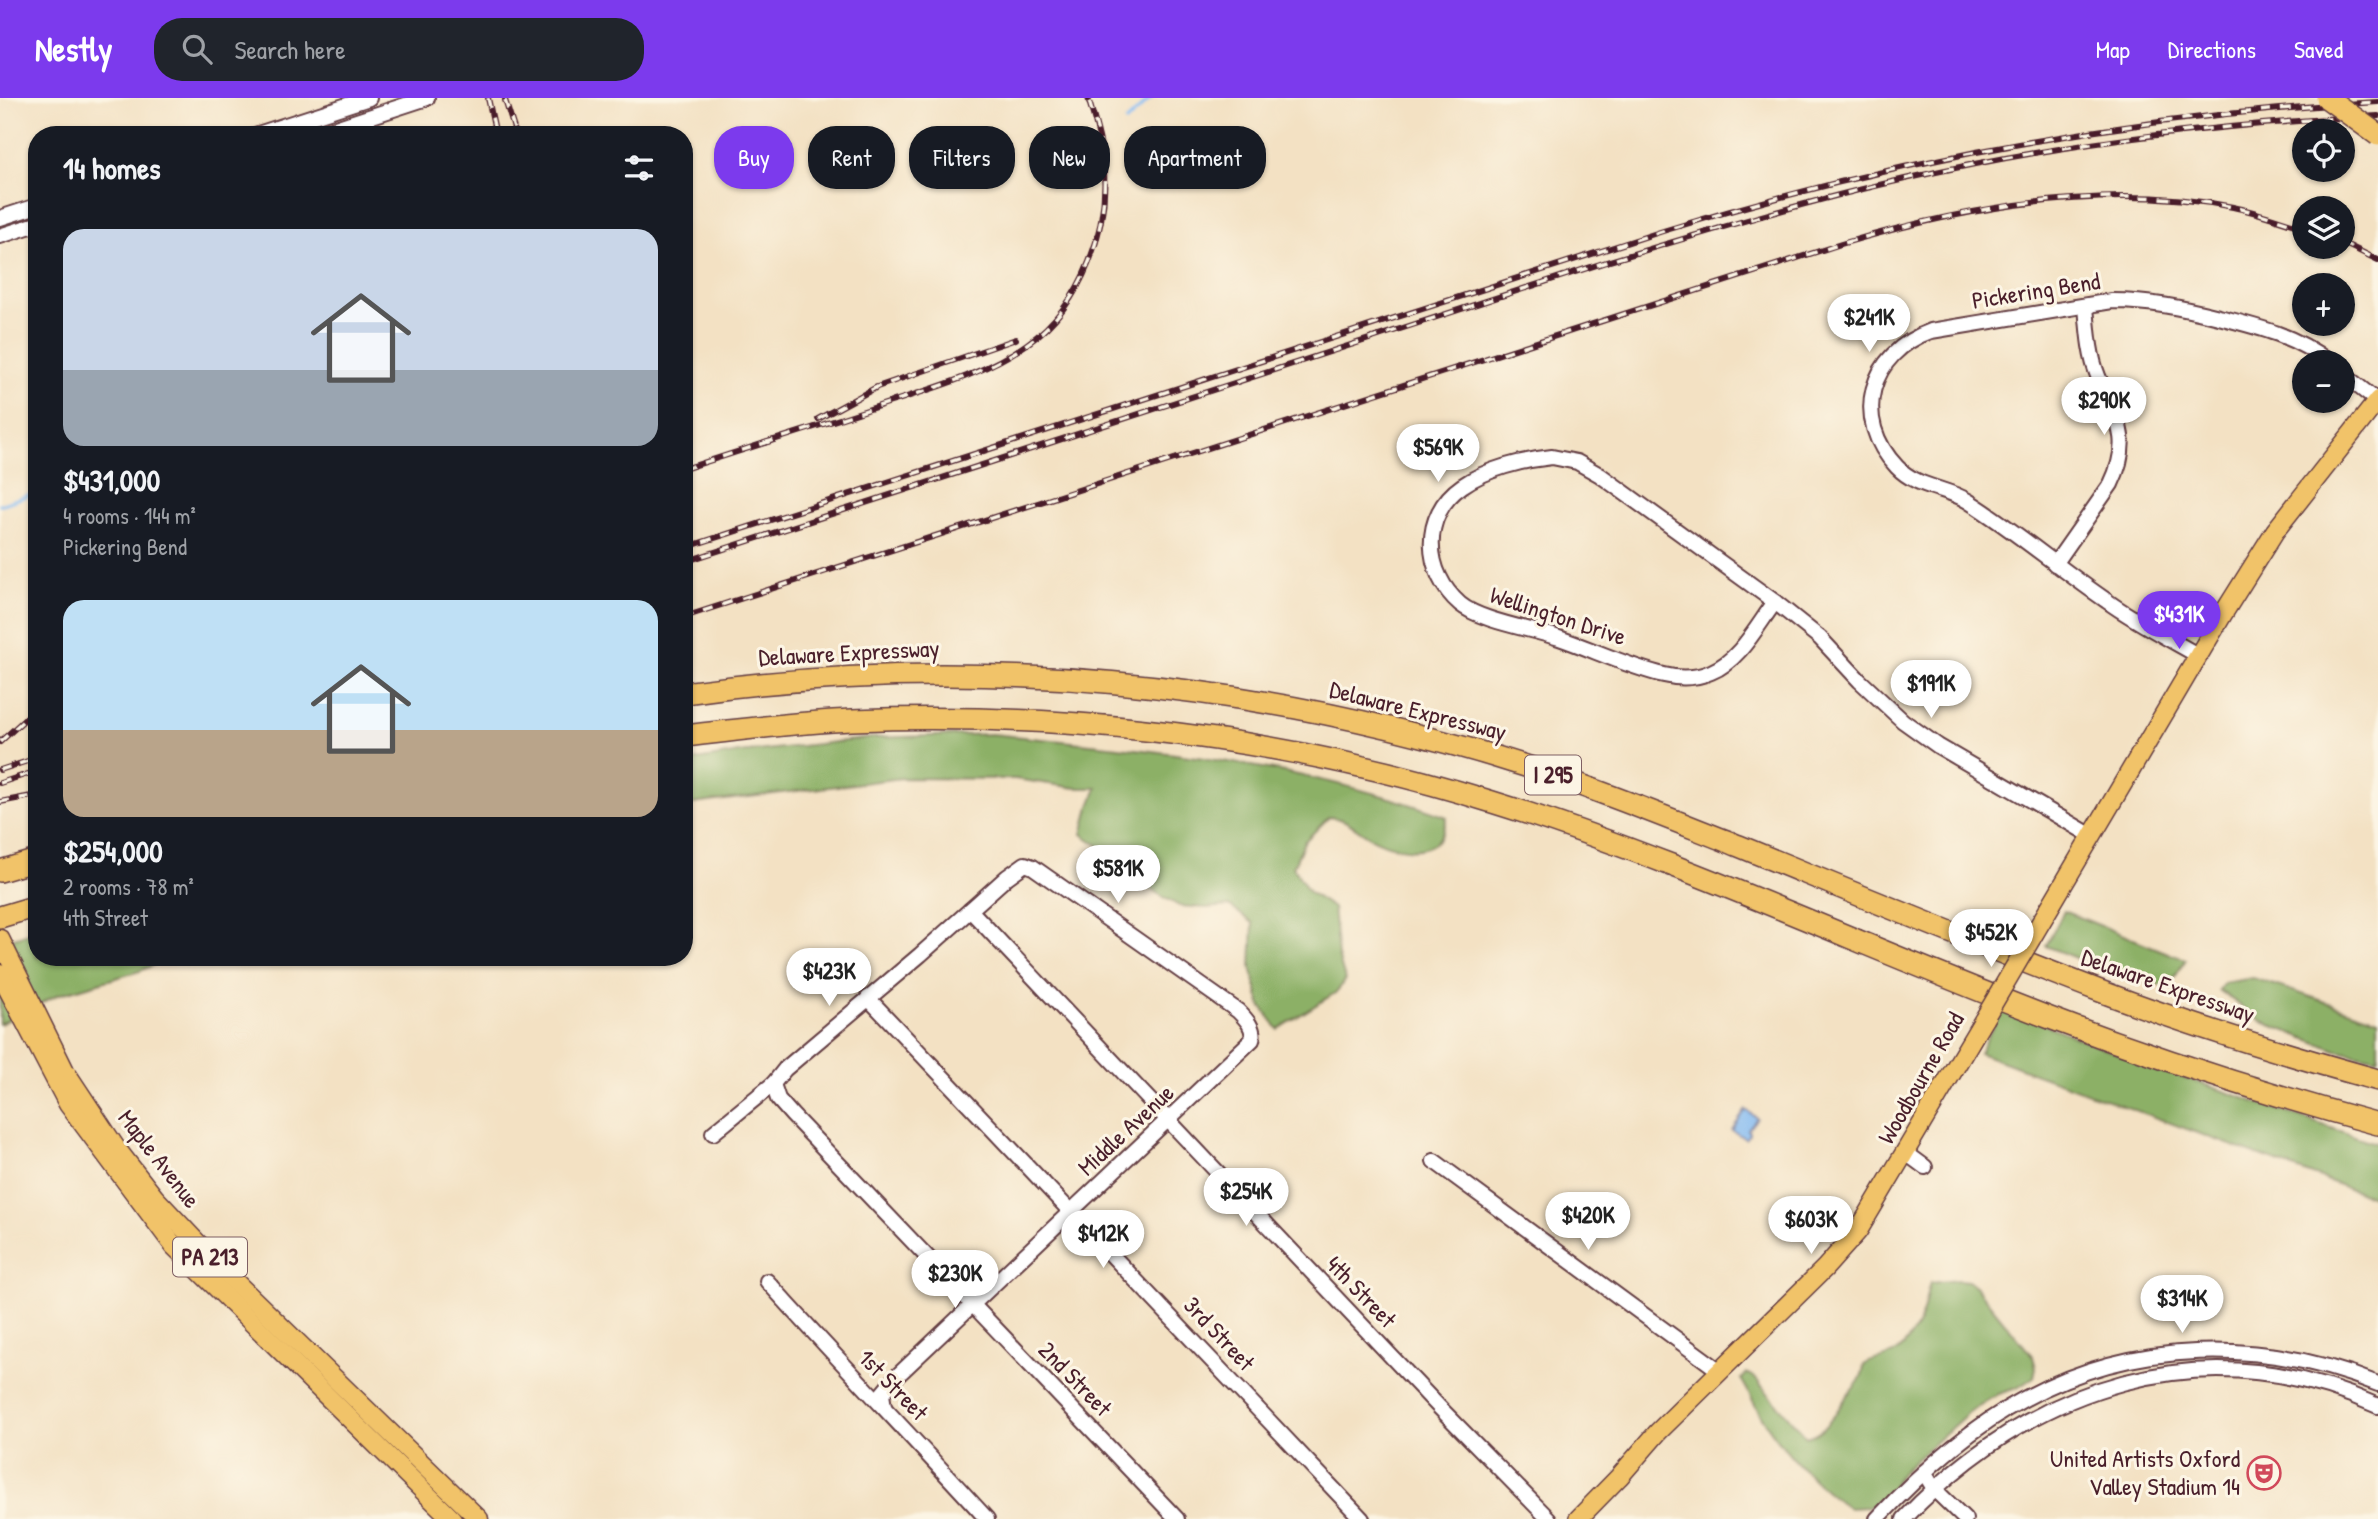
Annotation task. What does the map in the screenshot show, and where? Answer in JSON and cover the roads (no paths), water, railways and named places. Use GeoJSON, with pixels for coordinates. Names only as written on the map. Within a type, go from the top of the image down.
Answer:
{"type":"FeatureCollection","features":[{"type":"Feature","properties":{"kind":"highway"},"geometry":{"type":"LineString","coordinates":[[2327,98],[2378,135]]}},
{"type":"Feature","properties":{"kind":"highway"},"geometry":{"type":"LineString","coordinates":[[2351,98],[2378,118]]}},
{"type":"Feature","properties":{"kind":"highway","name":"Delaware Expressway"},"geometry":{"type":"LineString","coordinates":[[693,692],[856,677],[968,674],[1023,676],[1194,691],[1382,725],[1572,781],[2110,995],[2210,1030],[2378,1080]]}},
{"type":"Feature","properties":{"kind":"highway","name":"I 295"},"geometry":{"type":"LineString","coordinates":[[693,735],[852,720],[1012,720],[1118,727],[1197,736],[1285,750],[1354,765],[1439,786],[1547,819],[2126,1046],[2221,1079],[2378,1124]]}},
{"type":"Feature","properties":{"kind":"highway"},"geometry":{"type":"LineString","coordinates":[[0,871],[28,863]]}},
{"type":"Feature","properties":{"kind":"highway"},"geometry":{"type":"LineString","coordinates":[[0,917],[28,909]]}},
{"type":"Feature","properties":{"kind":"main road","name":"Woodbourne Road"},"geometry":{"type":"LineString","coordinates":[[1578,1519],[1658,1432],[1858,1231],[2275,531],[2377,400]]}},
{"type":"Feature","properties":{"kind":"main road","name":"Maple Avenue"},"geometry":{"type":"LineString","coordinates":[[2,943],[65,1071],[116,1148],[155,1198],[220,1267],[479,1519]]}},
{"type":"Feature","properties":{"kind":"main road","name":"Maple Avenue"},"geometry":{"type":"LineString","coordinates":[[0,974],[68,1104],[174,1246],[452,1519]]}},
{"type":"Feature","properties":{"kind":"street"},"geometry":{"type":"LineString","coordinates":[[283,126],[369,98]]}},
{"type":"Feature","properties":{"kind":"street"},"geometry":{"type":"LineString","coordinates":[[341,126],[427,98]]}},
{"type":"Feature","properties":{"kind":"street"},"geometry":{"type":"LineString","coordinates":[[0,218],[28,209]]}},
{"type":"Feature","properties":{"kind":"street"},"geometry":{"type":"LineString","coordinates":[[0,236],[28,227]]}},
{"type":"Feature","properties":{"kind":"street","name":"Pickering Bend"},"geometry":{"type":"LineString","coordinates":[[2199,656],[2110,604],[1968,501],[1922,485],[1896,467],[1875,434],[1873,394],[1878,374],[1886,360],[1920,335],[1952,327],[2122,301],[2166,304],[2267,329],[2311,350]]}},
{"type":"Feature","properties":{"kind":"street"},"geometry":{"type":"LineString","coordinates":[[2055,564],[2111,484],[2118,471],[2122,446],[2117,417],[2092,359],[2086,306]]}},
{"type":"Feature","properties":{"kind":"street"},"geometry":{"type":"LineString","coordinates":[[2355,383],[2377,400]]}},
{"type":"Feature","properties":{"kind":"street","name":"Wellington Drive"},"geometry":{"type":"LineString","coordinates":[[1775,602],[1743,645],[1722,667],[1702,675],[1664,675],[1556,637],[1482,617],[1463,607],[1449,594],[1433,564],[1431,543],[1434,526],[1445,502],[1474,478],[1533,458],[1565,458],[1577,462],[1600,475],[1775,602],[1820,638],[1860,681],[1903,721],[1938,746],[2092,836]]}},
{"type":"Feature","properties":{"kind":"street","name":"Middle Avenue"},"geometry":{"type":"LineString","coordinates":[[884,1407],[885,1389],[1252,1040],[1253,1032],[1238,1011],[1033,867],[1021,866],[970,910]]}},
{"type":"Feature","properties":{"kind":"street"},"geometry":{"type":"LineString","coordinates":[[713,1133],[773,1084],[785,1069],[970,910]]}},
{"type":"Feature","properties":{"kind":"street","name":"4th Street"},"geometry":{"type":"LineString","coordinates":[[970,910],[1549,1519]]}},
{"type":"Feature","properties":{"kind":"street","name":"3rd Street"},"geometry":{"type":"LineString","coordinates":[[868,999],[1362,1519]]}},
{"type":"Feature","properties":{"kind":"street","name":"2nd Street"},"geometry":{"type":"LineString","coordinates":[[773,1084],[778,1099],[792,1115],[1177,1519]]}},
{"type":"Feature","properties":{"kind":"street"},"geometry":{"type":"LineString","coordinates":[[1906,1153],[1925,1167]]}},
{"type":"Feature","properties":{"kind":"street"},"geometry":{"type":"LineString","coordinates":[[1434,1161],[1720,1371]]}},
{"type":"Feature","properties":{"kind":"street","name":"1st Street"},"geometry":{"type":"LineString","coordinates":[[767,1281],[849,1373],[987,1519]]}},
{"type":"Feature","properties":{"kind":"street"},"geometry":{"type":"LineString","coordinates":[[1877,1519],[1924,1472],[1997,1415],[2043,1389],[2098,1368],[2144,1357],[2189,1351],[2256,1353],[2312,1361],[2378,1384]]}},
{"type":"Feature","properties":{"kind":"street"},"geometry":{"type":"LineString","coordinates":[[1904,1519],[1962,1465],[2028,1419],[2104,1387],[2145,1377],[2193,1371],[2264,1374],[2308,1382],[2350,1394],[2378,1406]]}},
{"type":"Feature","properties":{"kind":"street"},"geometry":{"type":"LineString","coordinates":[[1924,1472],[1934,1489],[1965,1519]]}},
{"type":"Feature","properties":{"kind":"water"},"geometry":{"type":"Polygon","coordinates":[[[1746,1110],[1757,1118],[1748,1129],[1749,1134],[1745,1139],[1732,1130],[1746,1110]]]}},
{"type":"Feature","properties":{"kind":"waterway"},"geometry":{"type":"LineString","coordinates":[[1126,122],[1151,98]]}},
{"type":"Feature","properties":{"kind":"waterway"},"geometry":{"type":"LineString","coordinates":[[0,505],[28,495]]}},
{"type":"Feature","properties":{"kind":"railway"},"geometry":{"type":"LineString","coordinates":[[488,98],[494,126]]}},
{"type":"Feature","properties":{"kind":"railway"},"geometry":{"type":"LineString","coordinates":[[764,443],[961,378],[1011,354],[1047,328],[1078,286],[1089,262],[1102,211],[1102,152],[1088,98]]}},
{"type":"Feature","properties":{"kind":"railway"},"geometry":{"type":"LineString","coordinates":[[505,100],[513,126]]}},
{"type":"Feature","properties":{"kind":"railway"},"geometry":{"type":"LineString","coordinates":[[693,545],[1663,231],[1751,205],[1839,182],[2017,144],[2197,118],[2378,102]]}},
{"type":"Feature","properties":{"kind":"railway"},"geometry":{"type":"LineString","coordinates":[[693,559],[1603,263],[1829,198],[1963,166],[2081,145],[2259,124],[2378,116]]}},
{"type":"Feature","properties":{"kind":"railway"},"geometry":{"type":"LineString","coordinates":[[693,614],[1841,244],[1936,219],[2035,202],[2135,197],[2233,207],[2292,224]]}},
{"type":"Feature","properties":{"kind":"railway"},"geometry":{"type":"LineString","coordinates":[[2355,249],[2378,260]]}},
{"type":"Feature","properties":{"kind":"railway"},"geometry":{"type":"LineString","coordinates":[[818,419],[877,387],[1016,339]]}},
{"type":"Feature","properties":{"kind":"railway"},"geometry":{"type":"LineString","coordinates":[[693,466],[774,440]]}},
{"type":"Feature","properties":{"kind":"railway"},"geometry":{"type":"LineString","coordinates":[[0,742],[28,716]]}},
{"type":"Feature","properties":{"kind":"railway"},"geometry":{"type":"LineString","coordinates":[[0,770],[28,761]]}},
{"type":"Feature","properties":{"kind":"railway"},"geometry":{"type":"LineString","coordinates":[[0,783],[28,774]]}},
{"type":"Feature","properties":{"kind":"railway"},"geometry":{"type":"LineString","coordinates":[[0,802],[28,797]]}},
{"type":"Feature","properties":{"kind":"place","name":"United Artists Oxford Valley Stadium 14"},"geometry":{"type":"Point","coordinates":[2264,1473]}}]}
